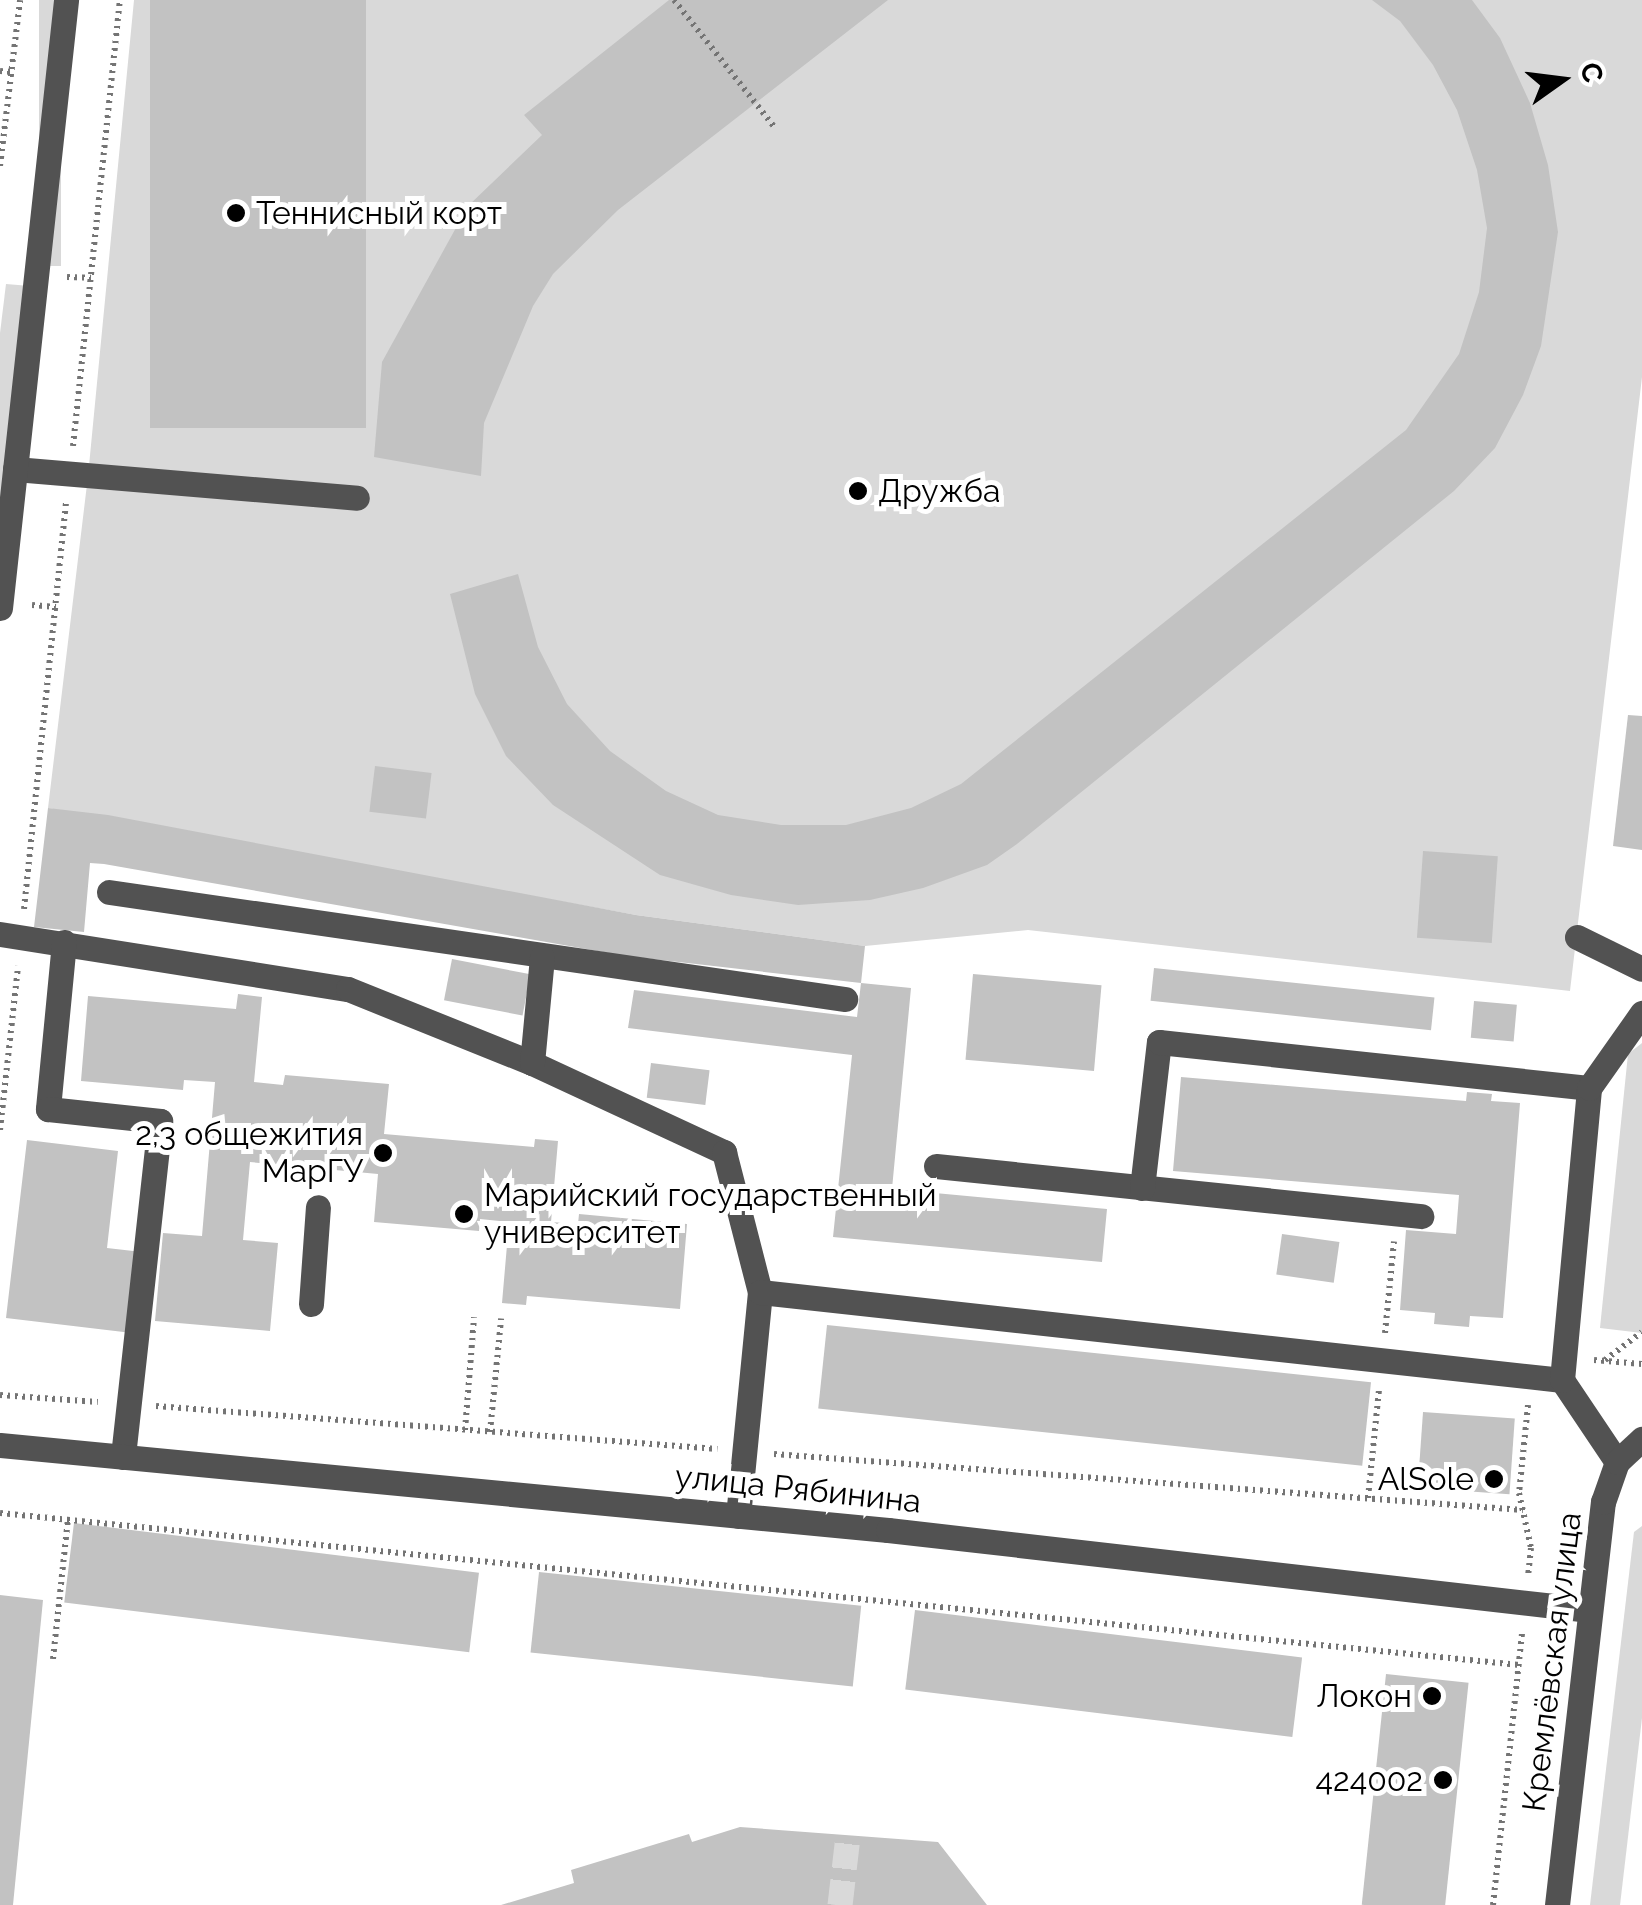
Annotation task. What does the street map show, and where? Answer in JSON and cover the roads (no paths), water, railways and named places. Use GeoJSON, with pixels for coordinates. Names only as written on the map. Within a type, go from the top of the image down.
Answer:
{"type":"FeatureCollection","features":[{"type":"Feature","properties":{"kind":"street"},"geometry":{"type":"LineString","coordinates":[[0,608],[66,0]]}},
{"type":"Feature","properties":{"kind":"street"},"geometry":{"type":"LineString","coordinates":[[15,469],[357,498]]}},
{"type":"Feature","properties":{"kind":"street"},"geometry":{"type":"LineString","coordinates":[[108,892],[845,999]]}},
{"type":"Feature","properties":{"kind":"street"},"geometry":{"type":"LineString","coordinates":[[10,935],[348,989],[532,1063],[724,1152],[760,1292],[738,1516]]}},
{"type":"Feature","properties":{"kind":"street"},"geometry":{"type":"LineString","coordinates":[[1577,937],[1642,968]]}},
{"type":"Feature","properties":{"kind":"street"},"geometry":{"type":"LineString","coordinates":[[64,942],[48,1108],[160,1121],[123,1456]]}},
{"type":"Feature","properties":{"kind":"street"},"geometry":{"type":"LineString","coordinates":[[532,1063],[542,957]]}},
{"type":"Feature","properties":{"kind":"street"},"geometry":{"type":"LineString","coordinates":[[1617,1462],[1563,1368],[1588,1088],[1642,1013]]}},
{"type":"Feature","properties":{"kind":"street"},"geometry":{"type":"LineString","coordinates":[[1142,1188],[1159,1042],[1588,1088]]}},
{"type":"Feature","properties":{"kind":"street"},"geometry":{"type":"LineString","coordinates":[[936,1166],[1408,1215]]}},
{"type":"Feature","properties":{"kind":"street"},"geometry":{"type":"LineString","coordinates":[[311,1304],[318,1207]]}},
{"type":"Feature","properties":{"kind":"street"},"geometry":{"type":"LineString","coordinates":[[760,1292],[1382,1359],[1563,1368]]}},
{"type":"Feature","properties":{"kind":"street","name":"Кремлёвская улица"},"geometry":{"type":"LineString","coordinates":[[1557,1905],[1603,1502],[1617,1462],[1642,1439]]}},
{"type":"Feature","properties":{"kind":"street","name":"улица Рябинина"},"geometry":{"type":"LineString","coordinates":[[0,1445],[738,1516],[1588,1610]]}},
{"type":"Feature","properties":{"kind":"tunnel"},"geometry":{"type":"LineString","coordinates":[[840,1905],[848,1836]]}},
{"type":"Feature","properties":{"kind":"place","name":"Теннисный корт"},"geometry":{"type":"Point","coordinates":[236,213]}},
{"type":"Feature","properties":{"kind":"place","name":"Дружба"},"geometry":{"type":"Point","coordinates":[858,491]}},
{"type":"Feature","properties":{"kind":"place","name":"2,3 общежития МарГУ"},"geometry":{"type":"Point","coordinates":[383,1153]}},
{"type":"Feature","properties":{"kind":"place","name":"Марийский государственный университет"},"geometry":{"type":"Point","coordinates":[464,1214]}},
{"type":"Feature","properties":{"kind":"place","name":"AlSole"},"geometry":{"type":"Point","coordinates":[1494,1479]}},
{"type":"Feature","properties":{"kind":"place","name":"Локон"},"geometry":{"type":"Point","coordinates":[1432,1696]}},
{"type":"Feature","properties":{"kind":"place","name":"424002"},"geometry":{"type":"Point","coordinates":[1443,1780]}}]}
